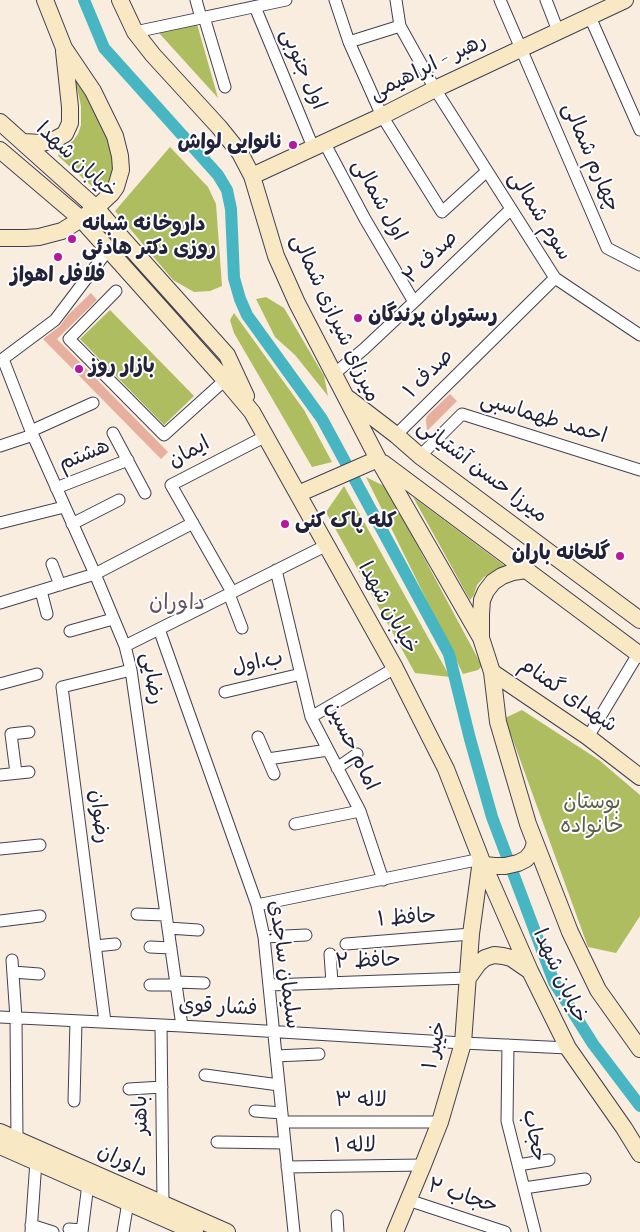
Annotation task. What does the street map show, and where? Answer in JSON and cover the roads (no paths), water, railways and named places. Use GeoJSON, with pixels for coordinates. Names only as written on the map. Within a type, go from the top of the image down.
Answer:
{"type":"FeatureCollection","features":[{"type":"Feature","properties":{"kind":"main road"},"geometry":{"type":"LineString","coordinates":[[0,238],[39,237],[62,230],[81,219],[96,208],[116,187],[121,167],[118,146],[112,128],[93,91],[64,48],[44,0]]}},
{"type":"Feature","properties":{"kind":"main road","name":"میرزای شیرازی شمالی"},"geometry":{"type":"LineString","coordinates":[[120,0],[135,32],[153,55],[219,127],[240,153],[252,176],[276,256],[297,303],[345,395],[371,462]]}},
{"type":"Feature","properties":{"kind":"main road","name":"رهبر - ابراهیمی"},"geometry":{"type":"LineString","coordinates":[[252,176],[625,0]]}},
{"type":"Feature","properties":{"kind":"main road"},"geometry":{"type":"LineString","coordinates":[[23,142],[54,140],[64,134],[70,123],[64,48]]}},
{"type":"Feature","properties":{"kind":"main road","name":"خیابان شهدا"},"geometry":{"type":"LineString","coordinates":[[0,122],[96,208],[228,355],[231,376]]}},
{"type":"Feature","properties":{"kind":"main road","name":"خیابان شهدا"},"geometry":{"type":"LineString","coordinates":[[0,150],[81,219],[108,250],[231,376],[395,668],[446,769],[483,862],[530,971],[568,1048],[640,1154]]}},
{"type":"Feature","properties":{"kind":"main road"},"geometry":{"type":"LineString","coordinates":[[108,250],[121,237]]}},
{"type":"Feature","properties":{"kind":"main road","name":"میرزا حسن آشتیانی"},"geometry":{"type":"LineString","coordinates":[[345,395],[420,456],[640,620]]}},
{"type":"Feature","properties":{"kind":"main road"},"geometry":{"type":"LineString","coordinates":[[298,494],[371,462],[444,509],[639,655]]}},
{"type":"Feature","properties":{"kind":"main road","name":"خیابان شهدا"},"geometry":{"type":"LineString","coordinates":[[371,462],[481,638],[492,672],[498,722],[528,824],[570,932],[598,990],[640,1049]]}},
{"type":"Feature","properties":{"kind":"main road"},"geometry":{"type":"LineString","coordinates":[[444,509],[463,488]]}},
{"type":"Feature","properties":{"kind":"main road"},"geometry":{"type":"LineString","coordinates":[[481,638],[482,600],[486,591],[493,582],[502,576],[526,570]]}},
{"type":"Feature","properties":{"kind":"main road","name":"شهدای گمنام"},"geometry":{"type":"LineString","coordinates":[[492,672],[588,736],[640,777]]}},
{"type":"Feature","properties":{"kind":"main road"},"geometry":{"type":"LineString","coordinates":[[483,862],[505,866],[518,863],[526,859],[536,843]]}},
{"type":"Feature","properties":{"kind":"main road","name":"خیبر ۱"},"geometry":{"type":"LineString","coordinates":[[395,1232],[440,1122],[463,1043],[471,934],[483,862]]}},
{"type":"Feature","properties":{"kind":"main road"},"geometry":{"type":"LineString","coordinates":[[468,978],[478,964],[494,955],[511,958],[530,971]]}},
{"type":"Feature","properties":{"kind":"main road","name":"داوران"},"geometry":{"type":"LineString","coordinates":[[0,1132],[227,1232]]}},
{"type":"Feature","properties":{"kind":"main road","name":"داوران"},"geometry":{"type":"LineString","coordinates":[[0,1146],[195,1232]]}},
{"type":"Feature","properties":{"kind":"street"},"geometry":{"type":"LineString","coordinates":[[196,0],[225,87]]}},
{"type":"Feature","properties":{"kind":"street"},"geometry":{"type":"LineString","coordinates":[[135,32],[273,1],[286,0]]}},
{"type":"Feature","properties":{"kind":"street"},"geometry":{"type":"LineString","coordinates":[[335,0],[349,42],[382,116],[442,212],[487,171]]}},
{"type":"Feature","properties":{"kind":"street"},"geometry":{"type":"LineString","coordinates":[[349,42],[400,26],[396,0]]}},
{"type":"Feature","properties":{"kind":"street","name":"چهارم شمالی"},"geometry":{"type":"LineString","coordinates":[[500,0],[607,248],[640,266]]}},
{"type":"Feature","properties":{"kind":"street"},"geometry":{"type":"LineString","coordinates":[[546,0],[558,31]]}},
{"type":"Feature","properties":{"kind":"street","name":"اول جنوبی"},"geometry":{"type":"LineString","coordinates":[[255,6],[319,145]]}},
{"type":"Feature","properties":{"kind":"street"},"geometry":{"type":"LineString","coordinates":[[590,17],[640,130]]}},
{"type":"Feature","properties":{"kind":"street","name":"سوم شمالی"},"geometry":{"type":"LineString","coordinates":[[400,26],[435,89],[555,278],[640,334]]}},
{"type":"Feature","properties":{"kind":"street","name":"اول شمالی"},"geometry":{"type":"LineString","coordinates":[[319,145],[414,302]]}},
{"type":"Feature","properties":{"kind":"street","name":"صدف ۲"},"geometry":{"type":"LineString","coordinates":[[334,374],[364,349],[511,209]]}},
{"type":"Feature","properties":{"kind":"street"},"geometry":{"type":"LineString","coordinates":[[1,360],[55,320],[108,250]]}},
{"type":"Feature","properties":{"kind":"street","name":"صدف ۱"},"geometry":{"type":"LineString","coordinates":[[396,435],[555,278]]}},
{"type":"Feature","properties":{"kind":"street"},"geometry":{"type":"LineString","coordinates":[[116,291],[69,339],[164,435],[231,376]]}},
{"type":"Feature","properties":{"kind":"street","name":"رضایی"},"geometry":{"type":"LineString","coordinates":[[1,360],[125,646],[131,670],[182,1026]]}},
{"type":"Feature","properties":{"kind":"street"},"geometry":{"type":"LineString","coordinates":[[0,446],[32,433],[93,402]]}},
{"type":"Feature","properties":{"kind":"street","name":"احمد طهماسبی"},"geometry":{"type":"LineString","coordinates":[[420,456],[462,414],[640,470]]}},
{"type":"Feature","properties":{"kind":"street"},"geometry":{"type":"LineString","coordinates":[[113,433],[145,493]]}},
{"type":"Feature","properties":{"kind":"street","name":"ایمان"},"geometry":{"type":"LineString","coordinates":[[242,628],[231,593],[171,485],[266,436]]}},
{"type":"Feature","properties":{"kind":"street","name":"هشتم"},"geometry":{"type":"LineString","coordinates":[[56,488],[128,460]]}},
{"type":"Feature","properties":{"kind":"street"},"geometry":{"type":"LineString","coordinates":[[72,524],[119,500]]}},
{"type":"Feature","properties":{"kind":"street"},"geometry":{"type":"LineString","coordinates":[[0,523],[64,507]]}},
{"type":"Feature","properties":{"kind":"street"},"geometry":{"type":"LineString","coordinates":[[0,603],[95,574],[193,523]]}},
{"type":"Feature","properties":{"kind":"street"},"geometry":{"type":"LineString","coordinates":[[125,646],[327,545]]}},
{"type":"Feature","properties":{"kind":"street"},"geometry":{"type":"LineString","coordinates":[[52,564],[60,585]]}},
{"type":"Feature","properties":{"kind":"street","name":"امام حسین"},"geometry":{"type":"LineString","coordinates":[[276,570],[311,717],[360,811],[383,880]]}},
{"type":"Feature","properties":{"kind":"street"},"geometry":{"type":"LineString","coordinates":[[41,591],[47,614]]}},
{"type":"Feature","properties":{"kind":"street"},"geometry":{"type":"LineString","coordinates":[[70,630],[113,619]]}},
{"type":"Feature","properties":{"kind":"street","name":"سلیمان ساجدی"},"geometry":{"type":"LineString","coordinates":[[159,629],[257,905],[264,937],[294,1232]]}},
{"type":"Feature","properties":{"kind":"street"},"geometry":{"type":"LineString","coordinates":[[588,736],[639,655]]}},
{"type":"Feature","properties":{"kind":"street"},"geometry":{"type":"LineString","coordinates":[[311,717],[395,668]]}},
{"type":"Feature","properties":{"kind":"street","name":"رضوان"},"geometry":{"type":"LineString","coordinates":[[105,1022],[62,687],[131,670]]}},
{"type":"Feature","properties":{"kind":"street"},"geometry":{"type":"LineString","coordinates":[[0,684],[36,674]]}},
{"type":"Feature","properties":{"kind":"street","name":"ب.اول"},"geometry":{"type":"LineString","coordinates":[[225,692],[301,674]]}},
{"type":"Feature","properties":{"kind":"street"},"geometry":{"type":"LineString","coordinates":[[16,773],[11,734],[29,732]]}},
{"type":"Feature","properties":{"kind":"street"},"geometry":{"type":"LineString","coordinates":[[258,737],[274,774]]}},
{"type":"Feature","properties":{"kind":"street"},"geometry":{"type":"LineString","coordinates":[[268,760],[328,750]]}},
{"type":"Feature","properties":{"kind":"street"},"geometry":{"type":"LineString","coordinates":[[337,768],[357,754]]}},
{"type":"Feature","properties":{"kind":"street"},"geometry":{"type":"LineString","coordinates":[[0,775],[29,772]]}},
{"type":"Feature","properties":{"kind":"street"},"geometry":{"type":"LineString","coordinates":[[295,824],[360,811]]}},
{"type":"Feature","properties":{"kind":"street"},"geometry":{"type":"LineString","coordinates":[[0,849],[40,845]]}},
{"type":"Feature","properties":{"kind":"street"},"geometry":{"type":"LineString","coordinates":[[257,905],[483,862]]}},
{"type":"Feature","properties":{"kind":"street"},"geometry":{"type":"LineString","coordinates":[[137,914],[166,915]]}},
{"type":"Feature","properties":{"kind":"street"},"geometry":{"type":"LineString","coordinates":[[0,920],[40,916]]}},
{"type":"Feature","properties":{"kind":"street"},"geometry":{"type":"LineString","coordinates":[[168,928],[198,930]]}},
{"type":"Feature","properties":{"kind":"street","name":"حافظ ۱"},"geometry":{"type":"LineString","coordinates":[[346,944],[471,934]]}},
{"type":"Feature","properties":{"kind":"street"},"geometry":{"type":"LineString","coordinates":[[264,937],[306,935]]}},
{"type":"Feature","properties":{"kind":"street"},"geometry":{"type":"LineString","coordinates":[[95,946],[115,944]]}},
{"type":"Feature","properties":{"kind":"street"},"geometry":{"type":"LineString","coordinates":[[150,947],[171,948]]}},
{"type":"Feature","properties":{"kind":"street"},"geometry":{"type":"LineString","coordinates":[[330,954],[332,983]]}},
{"type":"Feature","properties":{"kind":"street"},"geometry":{"type":"LineString","coordinates":[[12,960],[16,1018],[17,1140]]}},
{"type":"Feature","properties":{"kind":"street"},"geometry":{"type":"LineString","coordinates":[[13,972],[39,974]]}},
{"type":"Feature","properties":{"kind":"street","name":"حافظ ۲"},"geometry":{"type":"LineString","coordinates":[[269,985],[468,978]]}},
{"type":"Feature","properties":{"kind":"street"},"geometry":{"type":"LineString","coordinates":[[150,985],[204,983]]}},
{"type":"Feature","properties":{"kind":"street","name":"فشار قوی"},"geometry":{"type":"LineString","coordinates":[[0,1017],[568,1048]]}},
{"type":"Feature","properties":{"kind":"street"},"geometry":{"type":"LineString","coordinates":[[74,1101],[76,1021]]}},
{"type":"Feature","properties":{"kind":"street","name":"باهنر"},"geometry":{"type":"LineString","coordinates":[[161,1025],[163,1204]]}},
{"type":"Feature","properties":{"kind":"street","name":"حجاب"},"geometry":{"type":"LineString","coordinates":[[508,1045],[507,1121],[535,1232]]}},
{"type":"Feature","properties":{"kind":"street"},"geometry":{"type":"LineString","coordinates":[[276,1056],[319,1054]]}},
{"type":"Feature","properties":{"kind":"street"},"geometry":{"type":"LineString","coordinates":[[204,1075],[279,1084]]}},
{"type":"Feature","properties":{"kind":"street"},"geometry":{"type":"LineString","coordinates":[[129,1089],[162,1087]]}},
{"type":"Feature","properties":{"kind":"street","name":"لاله ۳"},"geometry":{"type":"LineString","coordinates":[[255,1111],[282,1117],[440,1122]]}},
{"type":"Feature","properties":{"kind":"street"},"geometry":{"type":"LineString","coordinates":[[217,1142],[285,1143]]}},
{"type":"Feature","properties":{"kind":"street"},"geometry":{"type":"LineString","coordinates":[[518,1165],[549,1160]]}},
{"type":"Feature","properties":{"kind":"street"},"geometry":{"type":"LineString","coordinates":[[36,1161],[31,1229],[53,1232]]}},
{"type":"Feature","properties":{"kind":"street","name":"لاله ۱"},"geometry":{"type":"LineString","coordinates":[[287,1167],[423,1165]]}},
{"type":"Feature","properties":{"kind":"street"},"geometry":{"type":"LineString","coordinates":[[524,1188],[585,1179]]}},
{"type":"Feature","properties":{"kind":"street"},"geometry":{"type":"LineString","coordinates":[[69,1229],[82,1231],[88,1184]]}},
{"type":"Feature","properties":{"kind":"street","name":"حجاب ۲"},"geometry":{"type":"LineString","coordinates":[[408,1200],[476,1227],[505,1232]]}},
{"type":"Feature","properties":{"kind":"street"},"geometry":{"type":"LineString","coordinates":[[123,1232],[128,1202]]}},
{"type":"Feature","properties":{"kind":"street"},"geometry":{"type":"LineString","coordinates":[[337,1216],[338,1232]]}},
{"type":"Feature","properties":{"kind":"waterway"},"geometry":{"type":"LineString","coordinates":[[84,0],[104,48],[218,175],[227,190],[231,209],[234,278],[247,315],[322,419],[449,654],[492,817],[554,982],[593,1044],[640,1106]]}},
{"type":"Feature","properties":{"kind":"place","name":"نانوایی لواش"},"geometry":{"type":"Point","coordinates":[293,145]}},
{"type":"Feature","properties":{"kind":"place","name":"داروخانه شبانه روزی دکتر هادئی"},"geometry":{"type":"Point","coordinates":[72,239]}},
{"type":"Feature","properties":{"kind":"place","name":"فلافل اهواز"},"geometry":{"type":"Point","coordinates":[58,257]}},
{"type":"Feature","properties":{"kind":"place","name":"رستوران پرندگان"},"geometry":{"type":"Point","coordinates":[358,318]}},
{"type":"Feature","properties":{"kind":"place","name":"بازار روز"},"geometry":{"type":"Point","coordinates":[79,369]}},
{"type":"Feature","properties":{"kind":"place","name":"کله پاک کنی"},"geometry":{"type":"Point","coordinates":[285,524]}},
{"type":"Feature","properties":{"kind":"place","name":"گلخانه باران"},"geometry":{"type":"Point","coordinates":[620,556]}},
{"type":"Feature","properties":{"kind":"district","name":"داوران"},"geometry":{"type":"Point","coordinates":[177,605]}},
{"type":"Feature","properties":{"kind":"park label","name":"بوستان خانواده"},"geometry":{"type":"Point","coordinates":[592,817]}}]}
